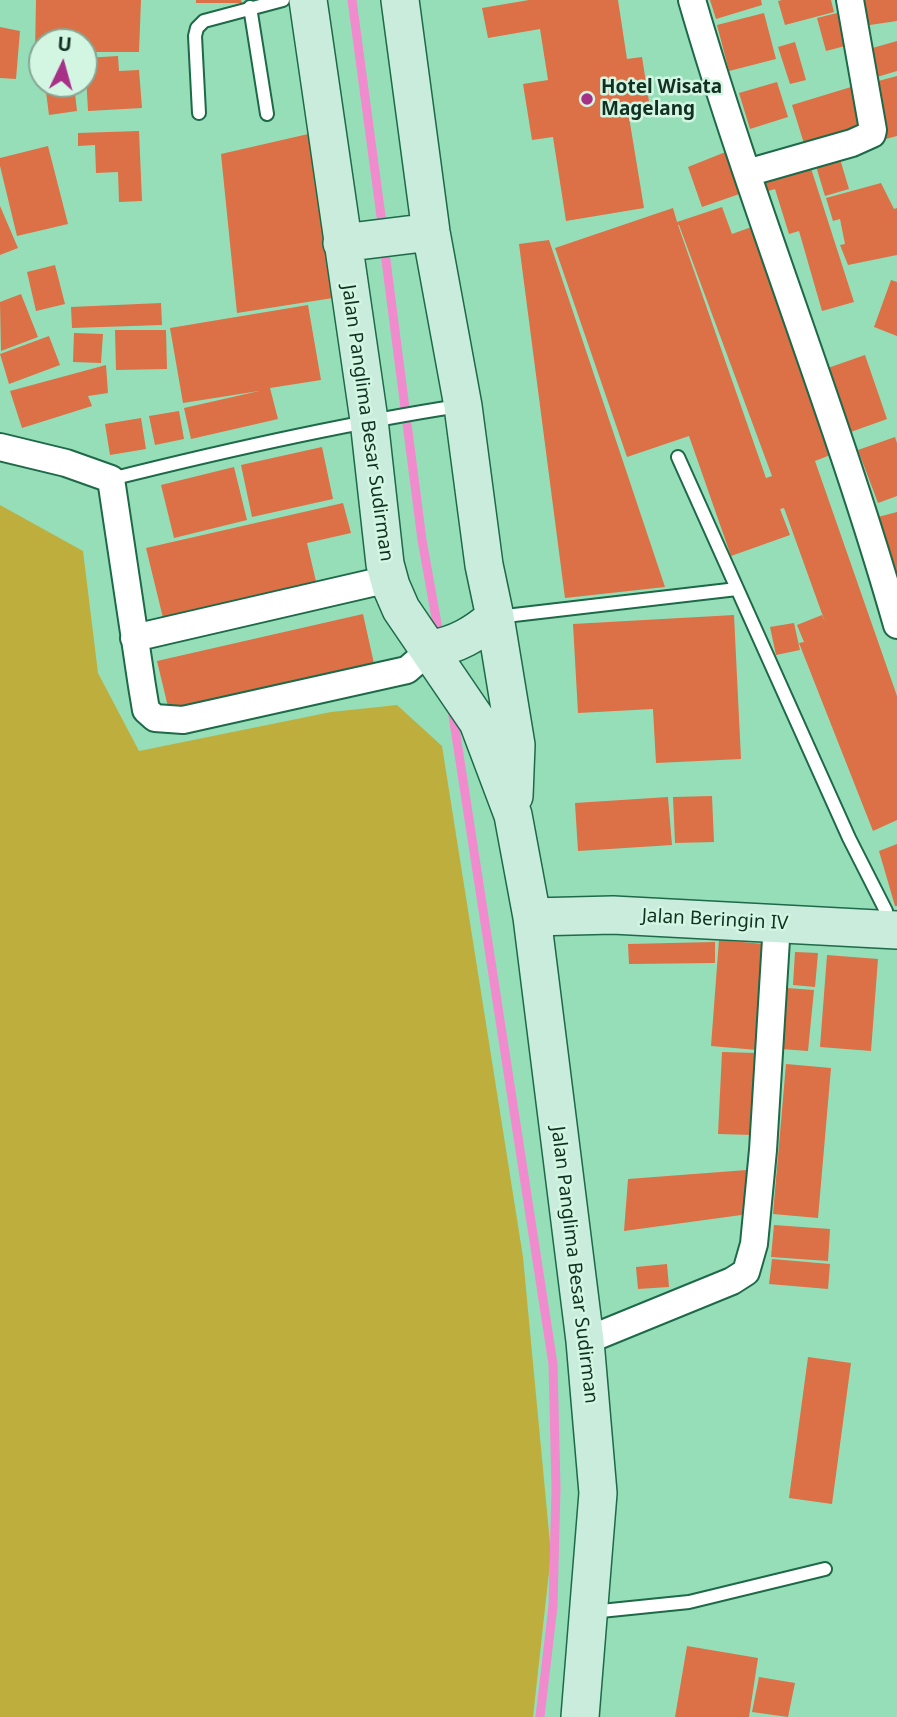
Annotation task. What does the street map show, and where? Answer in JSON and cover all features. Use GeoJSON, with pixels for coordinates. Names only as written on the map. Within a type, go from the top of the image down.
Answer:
{"type":"FeatureCollection","features":[{"type":"Feature","properties":{"kind":"main road","name":"Jalan Panglima Besar Sudirman"},"geometry":{"type":"LineString","coordinates":[[308,0],[369,420],[385,564],[401,609],[431,649],[478,723],[513,815],[532,917],[584,1341],[598,1493],[580,1717]]}},
{"type":"Feature","properties":{"kind":"main road","name":"Jalan Panglima Besar Sudirman"},"geometry":{"type":"LineString","coordinates":[[400,0],[431,232],[463,405],[484,565],[516,745],[513,815]]}},
{"type":"Feature","properties":{"kind":"main road"},"geometry":{"type":"LineString","coordinates":[[342,243],[431,232]]}},
{"type":"Feature","properties":{"kind":"main road"},"geometry":{"type":"LineString","coordinates":[[431,649],[451,646],[475,634],[495,617]]}},
{"type":"Feature","properties":{"kind":"main road","name":"Jalan Beringin IV"},"geometry":{"type":"LineString","coordinates":[[532,917],[613,915],[893,929]]}},
{"type":"Feature","properties":{"kind":"street"},"geometry":{"type":"LineString","coordinates":[[692,0],[897,625]]}},
{"type":"Feature","properties":{"kind":"street"},"geometry":{"type":"LineString","coordinates":[[747,173],[852,143],[872,134],[850,0]]}},
{"type":"Feature","properties":{"kind":"street"},"geometry":{"type":"LineString","coordinates":[[0,447],[55,460],[111,479],[146,710],[155,718],[183,720],[407,670],[431,649]]}},
{"type":"Feature","properties":{"kind":"street"},"geometry":{"type":"LineString","coordinates":[[134,638],[389,579]]}},
{"type":"Feature","properties":{"kind":"street"},"geometry":{"type":"LineString","coordinates":[[584,1341],[733,1282],[746,1272],[754,1244],[763,1150],[777,923]]}},
{"type":"Feature","properties":{"kind":"lane"},"geometry":{"type":"LineString","coordinates":[[199,113],[195,36],[197,28],[204,21],[284,0]]}},
{"type":"Feature","properties":{"kind":"lane"},"geometry":{"type":"LineString","coordinates":[[250,7],[267,114]]}},
{"type":"Feature","properties":{"kind":"lane"},"geometry":{"type":"LineString","coordinates":[[111,479],[236,447],[369,420],[463,405]]}},
{"type":"Feature","properties":{"kind":"lane"},"geometry":{"type":"LineString","coordinates":[[678,457],[849,838],[893,929]]}},
{"type":"Feature","properties":{"kind":"lane"},"geometry":{"type":"LineString","coordinates":[[495,617],[737,589]]}},
{"type":"Feature","properties":{"kind":"lane"},"geometry":{"type":"LineString","coordinates":[[590,1612],[690,1602],[825,1569]]}},
{"type":"Feature","properties":{"kind":"shaded area"},"geometry":{"type":"Polygon","coordinates":[[[0,505],[83,551],[98,673],[139,751],[331,712],[397,705],[442,746],[523,1257],[551,1554],[533,1717],[0,1717],[0,505]]]}},
{"type":"Feature","properties":{"kind":"building"},"geometry":{"type":"Polygon","coordinates":[[[36,0],[141,0],[139,52],[98,52],[98,28],[35,28],[36,0]]]}},
{"type":"Feature","properties":{"kind":"building"},"geometry":{"type":"Polygon","coordinates":[[[196,0],[241,0],[242,3],[196,3],[196,0]]]}},
{"type":"Feature","properties":{"kind":"building","name":"Hotel Wisata Magelang"},"geometry":{"type":"Polygon","coordinates":[[[529,0],[618,0],[627,59],[642,57],[651,114],[629,117],[644,208],[566,221],[553,137],[532,140],[523,84],[548,80],[540,29],[488,38],[482,8],[529,0]]]}},
{"type":"Feature","properties":{"kind":"building"},"geometry":{"type":"Polygon","coordinates":[[[710,0],[761,0],[762,5],[716,19],[710,0]]]}},
{"type":"Feature","properties":{"kind":"building"},"geometry":{"type":"Polygon","coordinates":[[[831,0],[834,12],[785,25],[778,1],[831,0]]]}},
{"type":"Feature","properties":{"kind":"building"},"geometry":{"type":"Polygon","coordinates":[[[858,0],[897,0],[897,21],[863,26],[858,0]]]}},
{"type":"Feature","properties":{"kind":"building"},"geometry":{"type":"Polygon","coordinates":[[[841,12],[849,45],[826,51],[817,18],[841,12]]]}},
{"type":"Feature","properties":{"kind":"building"},"geometry":{"type":"Polygon","coordinates":[[[764,13],[776,59],[729,71],[717,25],[764,13]]]}},
{"type":"Feature","properties":{"kind":"building"},"geometry":{"type":"Polygon","coordinates":[[[0,27],[20,31],[16,79],[0,78],[0,27]]]}},
{"type":"Feature","properties":{"kind":"building"},"geometry":{"type":"Polygon","coordinates":[[[897,41],[897,71],[877,77],[869,49],[897,41]]]}},
{"type":"Feature","properties":{"kind":"building"},"geometry":{"type":"Polygon","coordinates":[[[795,42],[806,80],[790,84],[778,47],[795,42]]]}},
{"type":"Feature","properties":{"kind":"building"},"geometry":{"type":"Polygon","coordinates":[[[118,56],[119,71],[139,70],[142,108],[88,111],[87,98],[98,98],[98,57],[118,56]]]}},
{"type":"Feature","properties":{"kind":"building"},"geometry":{"type":"Polygon","coordinates":[[[897,76],[897,136],[882,140],[867,84],[897,76]]]}},
{"type":"Feature","properties":{"kind":"building"},"geometry":{"type":"Polygon","coordinates":[[[777,82],[788,117],[750,129],[739,93],[777,82]]]}},
{"type":"Feature","properties":{"kind":"building"},"geometry":{"type":"Polygon","coordinates":[[[851,87],[866,136],[807,153],[792,105],[851,87]]]}},
{"type":"Feature","properties":{"kind":"building"},"geometry":{"type":"Polygon","coordinates":[[[47,98],[76,98],[77,111],[49,115],[47,98]]]}},
{"type":"Feature","properties":{"kind":"building"},"geometry":{"type":"Polygon","coordinates":[[[139,131],[142,201],[119,202],[118,172],[96,173],[95,145],[78,146],[78,133],[139,131]]]}},
{"type":"Feature","properties":{"kind":"building"},"geometry":{"type":"Polygon","coordinates":[[[317,132],[333,298],[237,313],[221,154],[317,132]]]}},
{"type":"Feature","properties":{"kind":"building"},"geometry":{"type":"Polygon","coordinates":[[[48,146],[68,224],[17,236],[0,158],[48,146]]]}},
{"type":"Feature","properties":{"kind":"building"},"geometry":{"type":"Polygon","coordinates":[[[733,149],[748,191],[702,207],[688,167],[733,149]]]}},
{"type":"Feature","properties":{"kind":"building"},"geometry":{"type":"Polygon","coordinates":[[[837,149],[849,189],[825,196],[813,156],[837,149]]]}},
{"type":"Feature","properties":{"kind":"building"},"geometry":{"type":"Polygon","coordinates":[[[808,159],[854,302],[822,311],[799,231],[789,234],[775,189],[761,193],[756,176],[808,159]]]}},
{"type":"Feature","properties":{"kind":"building"},"geometry":{"type":"Polygon","coordinates":[[[881,183],[894,209],[897,208],[897,255],[848,265],[840,245],[845,244],[840,219],[833,221],[826,198],[881,183]]]}},
{"type":"Feature","properties":{"kind":"building"},"geometry":{"type":"Polygon","coordinates":[[[0,206],[18,248],[0,255],[0,206]]]}},
{"type":"Feature","properties":{"kind":"building"},"geometry":{"type":"Polygon","coordinates":[[[722,207],[732,234],[757,225],[838,452],[815,461],[897,696],[897,820],[873,831],[799,643],[804,642],[797,625],[822,615],[825,622],[784,508],[780,509],[790,535],[731,556],[689,436],[627,457],[555,248],[673,208],[677,222],[722,207]],[[679,225],[766,478],[772,476],[679,225]]]}},
{"type":"Feature","properties":{"kind":"building"},"geometry":{"type":"Polygon","coordinates":[[[549,240],[665,587],[565,598],[519,244],[549,240]]]}},
{"type":"Feature","properties":{"kind":"building"},"geometry":{"type":"Polygon","coordinates":[[[55,265],[65,304],[36,311],[27,272],[55,265]]]}},
{"type":"Feature","properties":{"kind":"building"},"geometry":{"type":"Polygon","coordinates":[[[891,280],[897,282],[897,336],[874,327],[891,280]]]}},
{"type":"Feature","properties":{"kind":"building"},"geometry":{"type":"Polygon","coordinates":[[[21,294],[38,337],[1,351],[0,302],[21,294]]]}},
{"type":"Feature","properties":{"kind":"building"},"geometry":{"type":"Polygon","coordinates":[[[161,303],[162,325],[72,328],[71,307],[161,303]]]}},
{"type":"Feature","properties":{"kind":"building"},"geometry":{"type":"Polygon","coordinates":[[[308,305],[321,380],[270,388],[278,419],[191,439],[184,408],[259,391],[183,403],[170,328],[308,305]]]}},
{"type":"Feature","properties":{"kind":"building"},"geometry":{"type":"Polygon","coordinates":[[[115,330],[166,330],[167,369],[116,370],[115,330]]]}},
{"type":"Feature","properties":{"kind":"building"},"geometry":{"type":"Polygon","coordinates":[[[74,333],[103,334],[101,363],[73,362],[74,333]]]}},
{"type":"Feature","properties":{"kind":"building"},"geometry":{"type":"Polygon","coordinates":[[[49,336],[60,365],[9,384],[0,354],[49,336]]]}},
{"type":"Feature","properties":{"kind":"building"},"geometry":{"type":"Polygon","coordinates":[[[865,355],[887,419],[848,433],[825,369],[865,355]]]}},
{"type":"Feature","properties":{"kind":"building"},"geometry":{"type":"Polygon","coordinates":[[[106,365],[108,393],[88,396],[92,406],[22,428],[10,391],[106,365]]]}},
{"type":"Feature","properties":{"kind":"building"},"geometry":{"type":"Polygon","coordinates":[[[179,411],[184,439],[155,445],[149,416],[179,411]]]}},
{"type":"Feature","properties":{"kind":"building"},"geometry":{"type":"Polygon","coordinates":[[[141,418],[146,449],[110,455],[105,424],[141,418]]]}},
{"type":"Feature","properties":{"kind":"building"},"geometry":{"type":"Polygon","coordinates":[[[895,437],[897,496],[878,503],[858,450],[895,437]]]}},
{"type":"Feature","properties":{"kind":"building"},"geometry":{"type":"Polygon","coordinates":[[[322,447],[333,499],[252,517],[241,465],[322,447]]]}},
{"type":"Feature","properties":{"kind":"building"},"geometry":{"type":"Polygon","coordinates":[[[234,467],[247,520],[174,538],[161,485],[234,467]]]}},
{"type":"Feature","properties":{"kind":"building"},"geometry":{"type":"Polygon","coordinates":[[[343,503],[351,533],[307,543],[318,590],[165,626],[146,548],[343,503]]]}},
{"type":"Feature","properties":{"kind":"building"},"geometry":{"type":"Polygon","coordinates":[[[897,512],[897,578],[895,579],[878,517],[897,512]]]}},
{"type":"Feature","properties":{"kind":"building"},"geometry":{"type":"Polygon","coordinates":[[[363,614],[375,668],[170,715],[157,661],[363,614]]]}},
{"type":"Feature","properties":{"kind":"building"},"geometry":{"type":"Polygon","coordinates":[[[734,615],[741,759],[656,763],[653,709],[578,713],[573,624],[734,615]]]}},
{"type":"Feature","properties":{"kind":"building"},"geometry":{"type":"Polygon","coordinates":[[[794,623],[800,650],[776,655],[770,627],[794,623]]]}},
{"type":"Feature","properties":{"kind":"building"},"geometry":{"type":"Polygon","coordinates":[[[712,796],[714,842],[675,843],[673,797],[712,796]]]}},
{"type":"Feature","properties":{"kind":"building"},"geometry":{"type":"Polygon","coordinates":[[[668,797],[672,845],[578,851],[575,803],[668,797]]]}},
{"type":"Feature","properties":{"kind":"building"},"geometry":{"type":"Polygon","coordinates":[[[897,844],[897,906],[895,906],[879,851],[897,844]]]}},
{"type":"Feature","properties":{"kind":"building"},"geometry":{"type":"Polygon","coordinates":[[[719,940],[764,944],[757,1050],[711,1046],[719,940]]]}},
{"type":"Feature","properties":{"kind":"building"},"geometry":{"type":"Polygon","coordinates":[[[715,942],[715,963],[629,964],[628,944],[715,942]]]}},
{"type":"Feature","properties":{"kind":"building"},"geometry":{"type":"Polygon","coordinates":[[[795,952],[818,953],[815,987],[793,985],[795,952]]]}},
{"type":"Feature","properties":{"kind":"building"},"geometry":{"type":"Polygon","coordinates":[[[827,955],[878,959],[871,1051],[820,1047],[827,955]]]}},
{"type":"Feature","properties":{"kind":"building"},"geometry":{"type":"Polygon","coordinates":[[[787,988],[814,990],[808,1051],[781,1049],[787,988]]]}},
{"type":"Feature","properties":{"kind":"building"},"geometry":{"type":"Polygon","coordinates":[[[722,1052],[757,1053],[753,1135],[718,1134],[722,1052]]]}},
{"type":"Feature","properties":{"kind":"building"},"geometry":{"type":"Polygon","coordinates":[[[786,1064],[831,1068],[818,1218],[773,1214],[786,1064]]]}},
{"type":"Feature","properties":{"kind":"building"},"geometry":{"type":"Polygon","coordinates":[[[760,1169],[756,1213],[624,1231],[628,1179],[760,1169]]]}},
{"type":"Feature","properties":{"kind":"building"},"geometry":{"type":"Polygon","coordinates":[[[774,1225],[830,1229],[828,1261],[771,1257],[774,1225]]]}},
{"type":"Feature","properties":{"kind":"building"},"geometry":{"type":"Polygon","coordinates":[[[772,1259],[830,1264],[828,1289],[769,1284],[772,1259]]]}},
{"type":"Feature","properties":{"kind":"building"},"geometry":{"type":"Polygon","coordinates":[[[667,1264],[669,1287],[638,1289],[636,1267],[667,1264]]]}},
{"type":"Feature","properties":{"kind":"building"},"geometry":{"type":"Polygon","coordinates":[[[808,1357],[851,1363],[832,1504],[789,1498],[808,1357]]]}},
{"type":"Feature","properties":{"kind":"building"},"geometry":{"type":"Polygon","coordinates":[[[687,1646],[758,1658],[749,1717],[675,1717],[687,1646]]]}},
{"type":"Feature","properties":{"kind":"building"},"geometry":{"type":"Polygon","coordinates":[[[759,1677],[795,1683],[788,1717],[752,1712],[759,1677]]]}},
{"type":"Feature","properties":{"kind":"waterway"},"geometry":{"type":"LineString","coordinates":[[352,0],[383,231]]}},
{"type":"Feature","properties":{"kind":"waterway"},"geometry":{"type":"LineString","coordinates":[[384,245],[422,540],[440,640]]}},
{"type":"Feature","properties":{"kind":"waterway"},"geometry":{"type":"LineString","coordinates":[[452,709],[553,1364],[556,1488],[553,1606],[540,1717]]}},
{"type":"Feature","properties":{"kind":"place","name":"Hotel Wisata Magelang"},"geometry":{"type":"Point","coordinates":[587,99]}}]}
